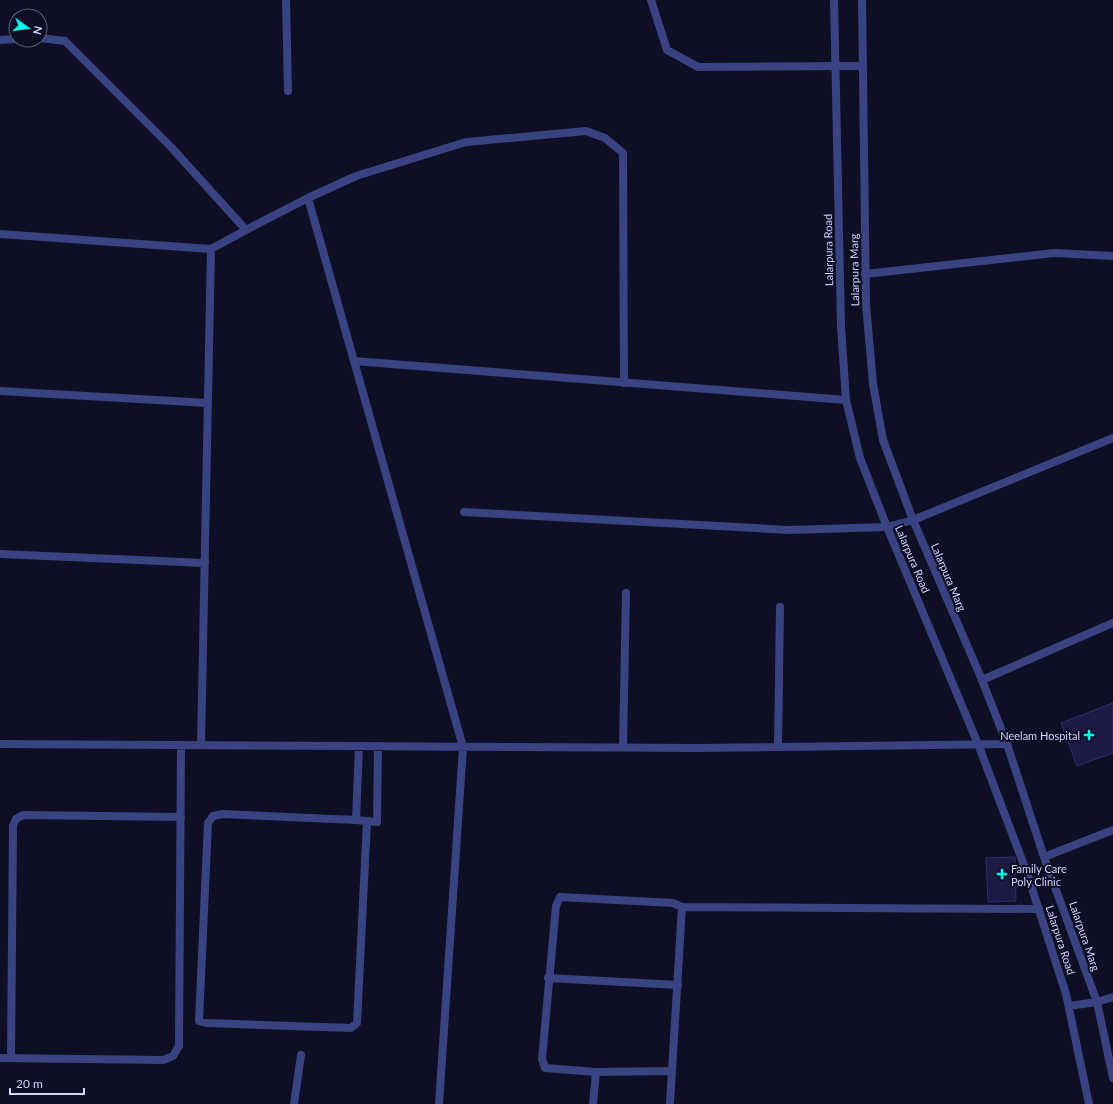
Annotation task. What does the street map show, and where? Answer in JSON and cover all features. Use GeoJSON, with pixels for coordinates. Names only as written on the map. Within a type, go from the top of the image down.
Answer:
{"type":"FeatureCollection","features":[{"type":"Feature","properties":{"kind":"street"},"geometry":{"type":"LineString","coordinates":[[286,0],[288,91]]}},
{"type":"Feature","properties":{"kind":"street"},"geometry":{"type":"LineString","coordinates":[[651,0],[667,50],[698,67],[861,66]]}},
{"type":"Feature","properties":{"kind":"street","name":"Lalarpura Road"},"geometry":{"type":"LineString","coordinates":[[834,0],[834,66],[841,326],[846,400],[860,458],[887,527],[978,744],[1027,873],[1069,1006],[1089,1104]]}},
{"type":"Feature","properties":{"kind":"street","name":"Lalarpura Marg"},"geometry":{"type":"LineString","coordinates":[[862,0],[861,66],[866,304],[873,384],[883,440],[913,520],[982,680],[1007,744],[1044,857],[1097,1002],[1113,1078]]}},
{"type":"Feature","properties":{"kind":"street"},"geometry":{"type":"LineString","coordinates":[[48,39],[65,41],[171,147],[246,230]]}},
{"type":"Feature","properties":{"kind":"street"},"geometry":{"type":"LineString","coordinates":[[0,234],[211,249],[308,198],[356,176],[466,142],[586,131],[605,138],[623,153],[624,383]]}},
{"type":"Feature","properties":{"kind":"street"},"geometry":{"type":"LineString","coordinates":[[308,198],[463,746],[439,1104]]}},
{"type":"Feature","properties":{"kind":"street"},"geometry":{"type":"LineString","coordinates":[[201,745],[211,249]]}},
{"type":"Feature","properties":{"kind":"street"},"geometry":{"type":"LineString","coordinates":[[865,274],[1054,253],[1113,256]]}},
{"type":"Feature","properties":{"kind":"street"},"geometry":{"type":"LineString","coordinates":[[354,361],[846,400]]}},
{"type":"Feature","properties":{"kind":"street"},"geometry":{"type":"LineString","coordinates":[[0,391],[208,404]]}},
{"type":"Feature","properties":{"kind":"street"},"geometry":{"type":"LineString","coordinates":[[464,512],[788,530],[887,527],[913,520],[1113,438]]}},
{"type":"Feature","properties":{"kind":"street"},"geometry":{"type":"LineString","coordinates":[[0,554],[205,563]]}},
{"type":"Feature","properties":{"kind":"street"},"geometry":{"type":"LineString","coordinates":[[623,747],[626,593]]}},
{"type":"Feature","properties":{"kind":"street"},"geometry":{"type":"LineString","coordinates":[[778,747],[780,607]]}},
{"type":"Feature","properties":{"kind":"street"},"geometry":{"type":"LineString","coordinates":[[982,680],[1113,623]]}},
{"type":"Feature","properties":{"kind":"street"},"geometry":{"type":"LineString","coordinates":[[0,744],[359,747],[778,747],[1007,744]]}},
{"type":"Feature","properties":{"kind":"street"},"geometry":{"type":"LineString","coordinates":[[0,1058],[163,1060],[172,1056],[179,1046],[181,745]]}},
{"type":"Feature","properties":{"kind":"street"},"geometry":{"type":"LineString","coordinates":[[367,821],[357,1023],[351,1028],[199,1022],[208,823],[213,816],[223,814],[356,820],[367,821],[377,822],[378,746]]}},
{"type":"Feature","properties":{"kind":"street"},"geometry":{"type":"LineString","coordinates":[[356,820],[359,747]]}},
{"type":"Feature","properties":{"kind":"street"},"geometry":{"type":"LineString","coordinates":[[11,1058],[13,826],[16,819],[23,815],[181,817]]}},
{"type":"Feature","properties":{"kind":"street"},"geometry":{"type":"LineString","coordinates":[[1044,857],[1113,830]]}},
{"type":"Feature","properties":{"kind":"street"},"geometry":{"type":"LineString","coordinates":[[672,1071],[596,1072],[545,1068],[542,1059],[548,978],[556,906],[560,897],[673,903],[682,907],[1039,909]]}},
{"type":"Feature","properties":{"kind":"street"},"geometry":{"type":"LineString","coordinates":[[670,1104],[682,907]]}},
{"type":"Feature","properties":{"kind":"street"},"geometry":{"type":"LineString","coordinates":[[548,978],[678,986]]}},
{"type":"Feature","properties":{"kind":"street"},"geometry":{"type":"LineString","coordinates":[[1069,1006],[1097,1002],[1113,997]]}},
{"type":"Feature","properties":{"kind":"street"},"geometry":{"type":"LineString","coordinates":[[294,1104],[301,1055]]}},
{"type":"Feature","properties":{"kind":"street"},"geometry":{"type":"LineString","coordinates":[[593,1104],[596,1072]]}},
{"type":"Feature","properties":{"kind":"building"},"geometry":{"type":"Polygon","coordinates":[[[1113,703],[1113,753],[1077,766],[1061,723],[1113,703]]]}},
{"type":"Feature","properties":{"kind":"building"},"geometry":{"type":"Polygon","coordinates":[[[1015,857],[1016,901],[988,902],[986,858],[1015,857]]]}},
{"type":"Feature","properties":{"kind":"place","name":"Neelam Hospital"},"geometry":{"type":"Point","coordinates":[1089,735]}},
{"type":"Feature","properties":{"kind":"place","name":"Family Care Poly Clinic"},"geometry":{"type":"Point","coordinates":[1002,874]}}]}
